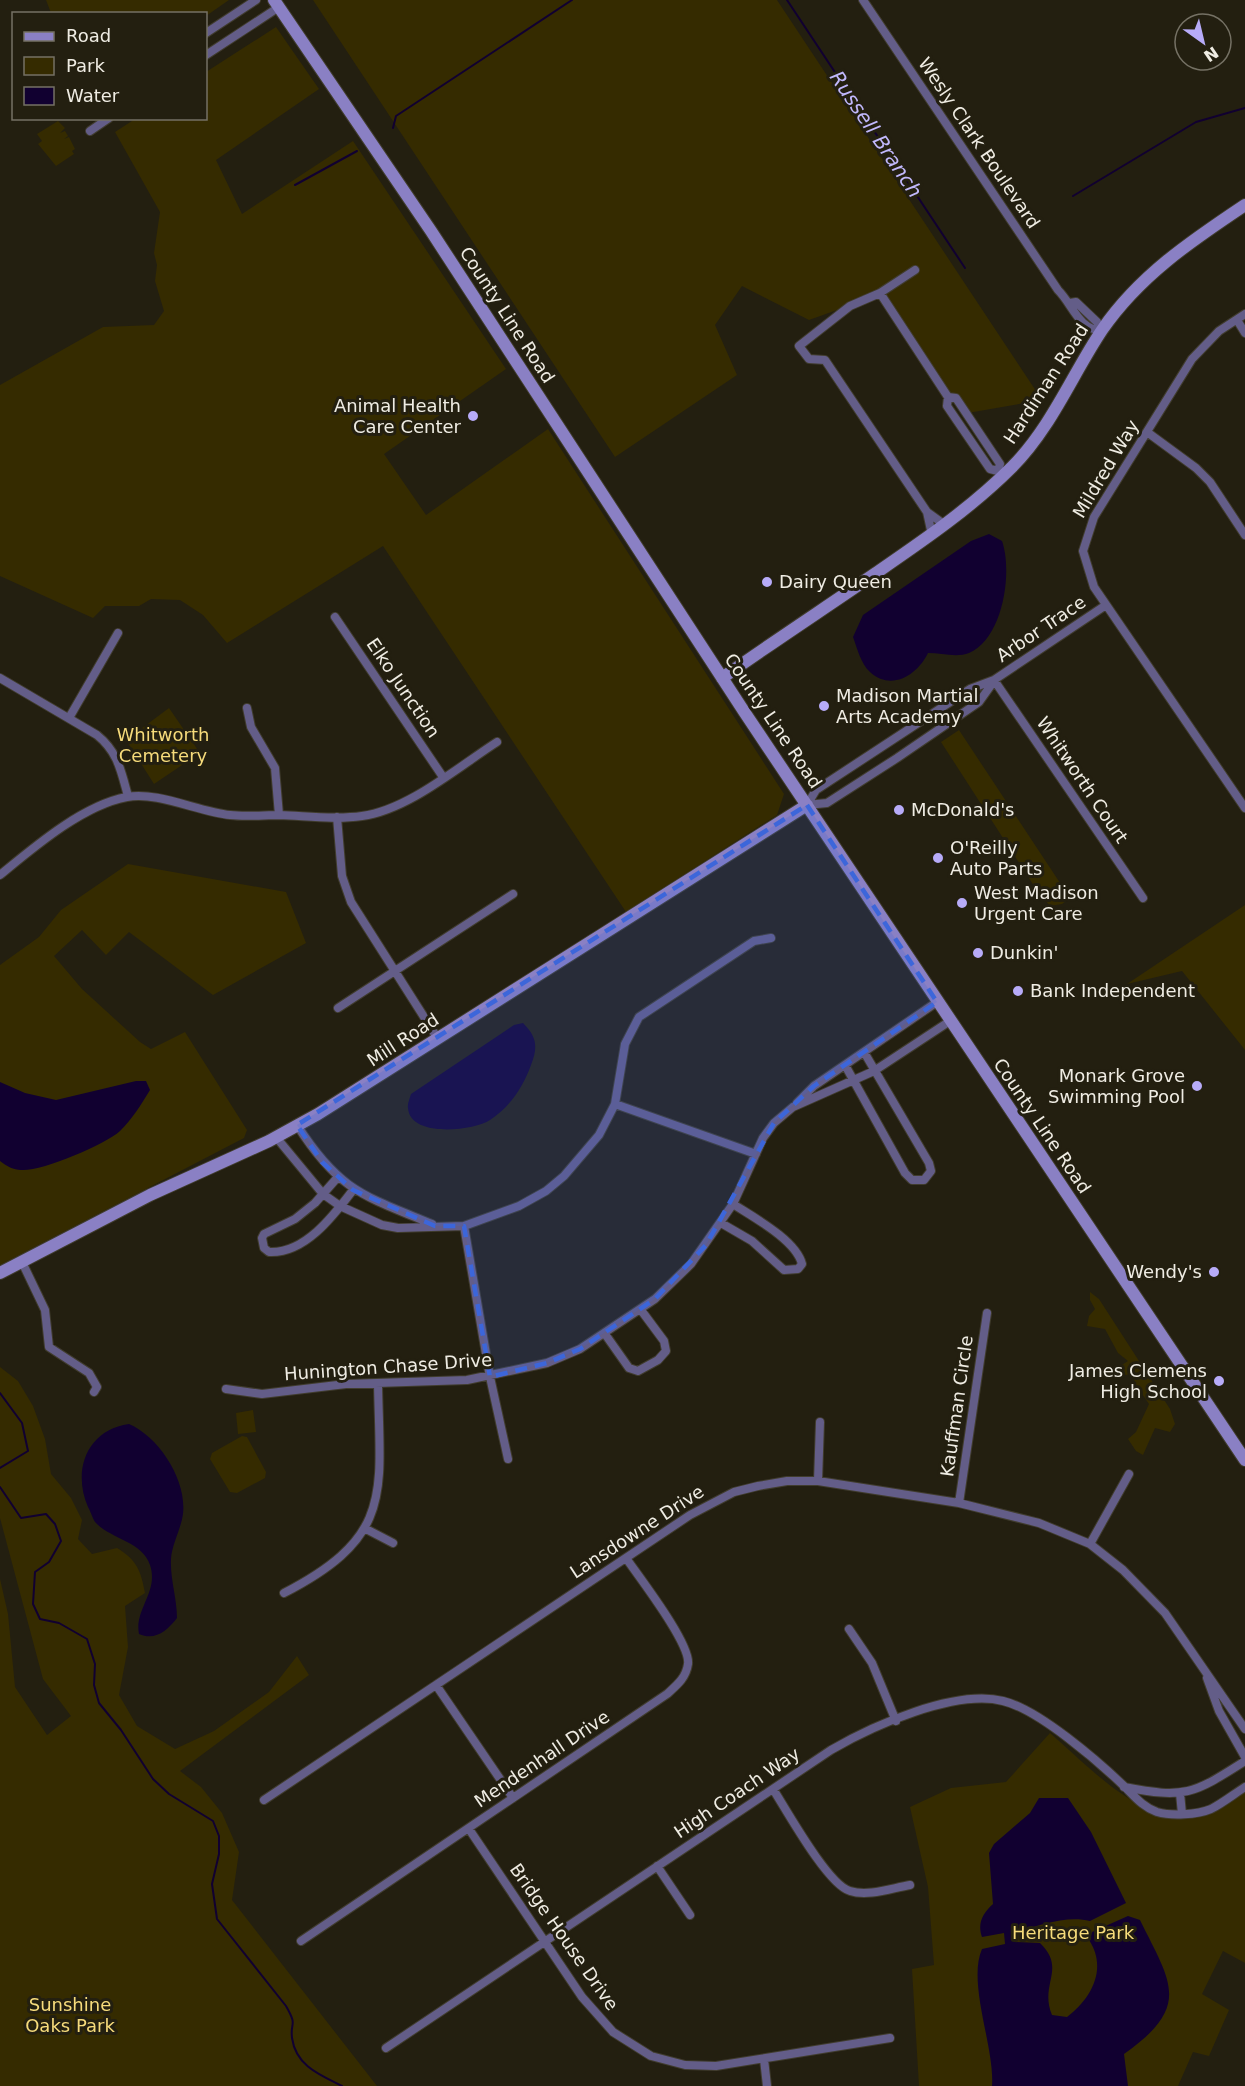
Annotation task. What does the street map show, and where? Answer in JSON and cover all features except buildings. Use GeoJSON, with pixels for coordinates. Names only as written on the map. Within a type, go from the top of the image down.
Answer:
{"type":"FeatureCollection","features":[{"type":"Feature","properties":{"kind":"main road","name":"County Line Road"},"geometry":{"type":"LineString","coordinates":[[277,3],[431,231],[722,678],[937,1002],[1245,1460]]}},
{"type":"Feature","properties":{"kind":"main road","name":"Hardiman Road"},"geometry":{"type":"LineString","coordinates":[[722,678],[932,535],[985,494],[1000,474],[1032,443],[1063,398],[1102,331],[1136,288],[1162,264],[1245,205]]}},
{"type":"Feature","properties":{"kind":"main road","name":"Mill Road"},"geometry":{"type":"LineString","coordinates":[[0,1273],[150,1195],[276,1137],[374,1081],[807,805]]}},
{"type":"Feature","properties":{"kind":"street"},"geometry":{"type":"LineString","coordinates":[[207,32],[256,0]]}},
{"type":"Feature","properties":{"kind":"street","name":"Wesly Clark Boulevard"},"geometry":{"type":"LineString","coordinates":[[863,0],[1051,281],[1070,303],[1071,311],[1091,330],[1102,331]]}},
{"type":"Feature","properties":{"kind":"street"},"geometry":{"type":"LineString","coordinates":[[207,54],[277,3]]}},
{"type":"Feature","properties":{"kind":"street"},"geometry":{"type":"LineString","coordinates":[[90,132],[106,120]]}},
{"type":"Feature","properties":{"kind":"street"},"geometry":{"type":"LineString","coordinates":[[915,270],[880,293],[850,306],[799,346],[809,359],[825,360],[927,512],[945,525]]}},
{"type":"Feature","properties":{"kind":"street"},"geometry":{"type":"LineString","coordinates":[[880,293],[948,397],[956,398],[1000,464],[1000,474]]}},
{"type":"Feature","properties":{"kind":"street","name":"Mildred Way"},"geometry":{"type":"LineString","coordinates":[[1245,314],[1219,331],[1192,359],[1094,517],[1083,551],[1087,570],[1106,605],[1245,808]]}},
{"type":"Feature","properties":{"kind":"street"},"geometry":{"type":"LineString","coordinates":[[1237,320],[1245,333]]}},
{"type":"Feature","properties":{"kind":"street"},"geometry":{"type":"LineString","coordinates":[[1147,432],[1196,468],[1210,482],[1245,535]]}},
{"type":"Feature","properties":{"kind":"street"},"geometry":{"type":"LineString","coordinates":[[927,512],[932,535]]}},
{"type":"Feature","properties":{"kind":"street","name":"Arbor Trace"},"geometry":{"type":"LineString","coordinates":[[807,805],[816,790],[970,689],[994,681],[1106,605]]}},
{"type":"Feature","properties":{"kind":"street","name":"Elko Junction"},"geometry":{"type":"LineString","coordinates":[[335,617],[443,777]]}},
{"type":"Feature","properties":{"kind":"street"},"geometry":{"type":"LineString","coordinates":[[69,718],[118,633]]}},
{"type":"Feature","properties":{"kind":"street"},"geometry":{"type":"LineString","coordinates":[[0,678],[69,718],[109,745],[118,759],[128,796]]}},
{"type":"Feature","properties":{"kind":"street","name":"Arbor Trace"},"geometry":{"type":"LineString","coordinates":[[807,805],[827,803],[897,758],[980,702],[994,681]]}},
{"type":"Feature","properties":{"kind":"street","name":"Whitworth Court"},"geometry":{"type":"LineString","coordinates":[[994,681],[1143,898]]}},
{"type":"Feature","properties":{"kind":"street"},"geometry":{"type":"LineString","coordinates":[[247,708],[251,727],[275,768],[279,815]]}},
{"type":"Feature","properties":{"kind":"street"},"geometry":{"type":"LineString","coordinates":[[0,875],[77,819],[101,805],[128,796],[154,798],[230,815],[363,816],[389,809],[443,777],[496,741]]}},
{"type":"Feature","properties":{"kind":"street"},"geometry":{"type":"LineString","coordinates":[[337,817],[340,865],[345,886],[358,914],[438,1039]]}},
{"type":"Feature","properties":{"kind":"street"},"geometry":{"type":"LineString","coordinates":[[338,1008],[513,894]]}},
{"type":"Feature","properties":{"kind":"street"},"geometry":{"type":"LineString","coordinates":[[276,1137],[323,1194],[340,1206],[382,1225],[399,1228],[464,1226],[519,1206],[546,1191],[580,1159],[599,1134],[615,1104],[625,1044],[639,1017],[754,941],[771,938]]}},
{"type":"Feature","properties":{"kind":"street"},"geometry":{"type":"LineString","coordinates":[[793,1107],[814,1086],[937,1002]]}},
{"type":"Feature","properties":{"kind":"street","name":"Hunington Chase Drive"},"geometry":{"type":"LineString","coordinates":[[226,1389],[262,1394],[346,1384],[434,1383],[490,1377],[547,1363],[605,1334],[641,1310],[691,1264],[733,1204],[756,1154],[774,1123],[793,1107],[874,1071],[950,1021]]}},
{"type":"Feature","properties":{"kind":"street"},"geometry":{"type":"LineString","coordinates":[[845,1065],[905,1173],[912,1180],[924,1180],[931,1171],[928,1163],[864,1052]]}},
{"type":"Feature","properties":{"kind":"street"},"geometry":{"type":"LineString","coordinates":[[615,1104],[756,1154]]}},
{"type":"Feature","properties":{"kind":"street"},"geometry":{"type":"LineString","coordinates":[[297,1125],[337,1178],[353,1190],[435,1226]]}},
{"type":"Feature","properties":{"kind":"street"},"geometry":{"type":"LineString","coordinates":[[337,1178],[295,1219],[264,1234],[262,1238],[264,1248],[275,1253],[300,1242],[321,1227],[353,1190]]}},
{"type":"Feature","properties":{"kind":"street"},"geometry":{"type":"LineString","coordinates":[[721,1223],[752,1241],[784,1270],[798,1269],[802,1263],[800,1256],[769,1227],[733,1204]]}},
{"type":"Feature","properties":{"kind":"street"},"geometry":{"type":"LineString","coordinates":[[464,1226],[490,1377],[508,1459]]}},
{"type":"Feature","properties":{"kind":"street"},"geometry":{"type":"LineString","coordinates":[[22,1262],[45,1310],[49,1347],[89,1373],[97,1387],[94,1392]]}},
{"type":"Feature","properties":{"kind":"street"},"geometry":{"type":"LineString","coordinates":[[605,1334],[629,1368],[638,1371],[658,1360],[666,1351],[664,1341],[641,1310]]}},
{"type":"Feature","properties":{"kind":"street","name":"Kauffman Circle"},"geometry":{"type":"LineString","coordinates":[[959,1503],[987,1313]]}},
{"type":"Feature","properties":{"kind":"street"},"geometry":{"type":"LineString","coordinates":[[284,1593],[340,1558],[366,1529],[379,1491],[378,1384]]}},
{"type":"Feature","properties":{"kind":"street"},"geometry":{"type":"LineString","coordinates":[[818,1481],[820,1422]]}},
{"type":"Feature","properties":{"kind":"street"},"geometry":{"type":"LineString","coordinates":[[1090,1544],[1129,1474]]}},
{"type":"Feature","properties":{"kind":"street","name":"Lansdowne Drive"},"geometry":{"type":"LineString","coordinates":[[264,1800],[690,1515],[734,1492],[787,1480],[818,1481],[959,1503],[1039,1523],[1090,1544],[1124,1570],[1165,1613],[1245,1729]]}},
{"type":"Feature","properties":{"kind":"street"},"geometry":{"type":"LineString","coordinates":[[366,1529],[393,1543]]}},
{"type":"Feature","properties":{"kind":"street","name":"Mendenhall Drive"},"geometry":{"type":"LineString","coordinates":[[301,1941],[667,1694],[682,1680],[688,1662],[681,1640],[626,1558]]}},
{"type":"Feature","properties":{"kind":"street"},"geometry":{"type":"LineString","coordinates":[[849,1629],[872,1663],[896,1721]]}},
{"type":"Feature","properties":{"kind":"street","name":"Lansdowne Drive"},"geometry":{"type":"LineString","coordinates":[[1204,1669],[1219,1711],[1245,1759]]}},
{"type":"Feature","properties":{"kind":"street"},"geometry":{"type":"LineString","coordinates":[[436,1684],[513,1798]]}},
{"type":"Feature","properties":{"kind":"street","name":"High Coach Way"},"geometry":{"type":"LineString","coordinates":[[386,2048],[848,1741],[896,1721],[958,1701],[987,1698],[1009,1703],[1045,1720],[1124,1787],[1137,1801],[1157,1812],[1182,1814],[1209,1809],[1245,1786]]}},
{"type":"Feature","properties":{"kind":"street"},"geometry":{"type":"LineString","coordinates":[[1124,1787],[1163,1794],[1180,1793],[1203,1787],[1245,1759]]}},
{"type":"Feature","properties":{"kind":"street"},"geometry":{"type":"LineString","coordinates":[[773,1789],[832,1880],[850,1891],[870,1892],[910,1885]]}},
{"type":"Feature","properties":{"kind":"street"},"geometry":{"type":"LineString","coordinates":[[1180,1793],[1182,1814]]}},
{"type":"Feature","properties":{"kind":"street","name":"Bridge House Drive"},"geometry":{"type":"LineString","coordinates":[[469,1829],[595,2013],[628,2044],[651,2056],[685,2065],[716,2066],[890,2038]]}},
{"type":"Feature","properties":{"kind":"street"},"geometry":{"type":"LineString","coordinates":[[657,1866],[690,1916]]}},
{"type":"Feature","properties":{"kind":"street"},"geometry":{"type":"LineString","coordinates":[[764,2059],[767,2086]]}},
{"type":"Feature","properties":{"kind":"highlighted area"},"geometry":{"type":"Polygon","coordinates":[[[807,805],[937,1002],[814,1086],[774,1123],[706,1245],[655,1299],[580,1349],[547,1363],[490,1377],[464,1226],[435,1226],[353,1190],[322,1162],[297,1125],[807,805]]]}},
{"type":"Feature","properties":{"kind":"green space"},"geometry":{"type":"Polygon","coordinates":[[[46,0],[229,0],[207,15],[207,12],[51,12],[46,0]]]}},
{"type":"Feature","properties":{"kind":"green space"},"geometry":{"type":"Polygon","coordinates":[[[313,0],[777,0],[1042,400],[962,414],[879,295],[809,320],[742,286],[715,325],[737,375],[615,457],[313,0]]]}},
{"type":"Feature","properties":{"kind":"green space"},"geometry":{"type":"Polygon","coordinates":[[[276,27],[319,89],[216,160],[242,214],[353,141],[506,369],[384,454],[426,515],[548,429],[784,794],[777,815],[626,912],[383,546],[227,643],[203,615],[180,600],[151,599],[139,606],[105,606],[93,618],[0,576],[0,385],[103,327],[154,325],[164,311],[155,281],[157,265],[154,253],[160,212],[115,132],[133,120],[207,120],[207,71],[276,27]]]}},
{"type":"Feature","properties":{"kind":"green space"},"geometry":{"type":"Polygon","coordinates":[[[58,121],[65,128],[60,133],[65,131],[68,136],[64,139],[69,137],[75,149],[72,151],[74,154],[56,166],[38,144],[42,141],[37,134],[58,121]]]}},
{"type":"Feature","properties":{"kind":"green space","name":"Whitworth Cemetery"},"geometry":{"type":"Polygon","coordinates":[[[169,708],[200,753],[154,784],[126,740],[169,708]]]}},
{"type":"Feature","properties":{"kind":"green space"},"geometry":{"type":"Polygon","coordinates":[[[959,730],[1070,898],[1062,904],[1050,906],[1036,889],[941,742],[959,730]]]}},
{"type":"Feature","properties":{"kind":"green space"},"geometry":{"type":"Polygon","coordinates":[[[128,864],[286,892],[306,943],[213,995],[129,932],[106,955],[82,930],[54,956],[82,989],[140,1042],[151,1049],[185,1032],[247,1130],[244,1138],[0,1265],[0,965],[39,937],[61,910],[128,864]]]}},
{"type":"Feature","properties":{"kind":"green space"},"geometry":{"type":"Polygon","coordinates":[[[1245,905],[1245,1050],[1182,971],[1127,984],[1245,905]]]}},
{"type":"Feature","properties":{"kind":"green space"},"geometry":{"type":"Polygon","coordinates":[[[1090,1292],[1099,1299],[1170,1409],[1175,1424],[1170,1432],[1155,1428],[1143,1455],[1136,1451],[1128,1439],[1136,1432],[1149,1404],[1136,1385],[1132,1374],[1118,1376],[1111,1372],[1128,1361],[1118,1353],[1105,1329],[1087,1326],[1089,1316],[1095,1309],[1090,1300],[1090,1292]]]}},
{"type":"Feature","properties":{"kind":"green space","name":"Sunshine Oaks Park"},"geometry":{"type":"Polygon","coordinates":[[[0,1367],[18,1381],[33,1406],[45,1439],[51,1474],[71,1498],[82,1520],[78,1539],[92,1554],[117,1548],[134,1562],[140,1572],[145,1593],[125,1606],[128,1647],[119,1695],[137,1726],[175,1749],[214,1731],[269,1692],[297,1656],[309,1675],[180,1771],[201,1787],[222,1813],[239,1852],[232,1900],[377,2086],[0,2086],[0,1579],[8,1614],[15,1687],[47,1735],[71,1716],[43,1679],[0,1518],[0,1367]]]}},
{"type":"Feature","properties":{"kind":"green space"},"geometry":{"type":"Polygon","coordinates":[[[253,1410],[256,1432],[238,1434],[236,1413],[253,1410]]]}},
{"type":"Feature","properties":{"kind":"green space"},"geometry":{"type":"Polygon","coordinates":[[[242,1436],[247,1437],[266,1472],[265,1478],[237,1493],[230,1492],[210,1459],[212,1453],[242,1436]]]}},
{"type":"Feature","properties":{"kind":"green space","name":"Heritage Park"},"geometry":{"type":"Polygon","coordinates":[[[1050,1733],[1103,1780],[1144,1807],[1165,1815],[1187,1818],[1209,1814],[1245,1792],[1245,1963],[1223,1951],[1202,1994],[1229,2010],[1209,2056],[1193,2052],[1178,2086],[919,2086],[912,1969],[934,1965],[928,1887],[910,1807],[951,1788],[1006,1782],[1050,1733]]]}},
{"type":"Feature","properties":{"kind":"water"},"geometry":{"type":"Polygon","coordinates":[[[989,534],[1002,541],[1005,554],[1005,586],[997,620],[981,645],[964,654],[928,653],[924,661],[911,674],[895,680],[878,678],[870,672],[862,660],[853,637],[863,615],[971,541],[989,534]]]}},
{"type":"Feature","properties":{"kind":"water"},"geometry":{"type":"Polygon","coordinates":[[[523,1023],[534,1038],[533,1059],[520,1089],[497,1115],[482,1124],[457,1129],[430,1128],[411,1118],[408,1103],[411,1094],[514,1025],[523,1023]]]}},
{"type":"Feature","properties":{"kind":"water"},"geometry":{"type":"Polygon","coordinates":[[[136,1081],[146,1081],[150,1090],[128,1122],[112,1137],[42,1167],[21,1170],[7,1166],[0,1161],[0,1082],[25,1093],[56,1100],[136,1081]]]}},
{"type":"Feature","properties":{"kind":"water"},"geometry":{"type":"Polygon","coordinates":[[[129,1424],[151,1439],[169,1461],[176,1474],[183,1501],[182,1520],[171,1559],[177,1618],[165,1631],[150,1636],[139,1634],[138,1625],[151,1584],[150,1565],[141,1551],[95,1522],[83,1493],[83,1466],[93,1443],[103,1434],[129,1424]]]}},
{"type":"Feature","properties":{"kind":"water"},"geometry":{"type":"Polygon","coordinates":[[[1039,1798],[1068,1798],[1091,1832],[1126,1903],[1090,1921],[1061,1920],[1014,1933],[1014,1942],[1040,1943],[1048,1952],[1052,1969],[1048,1994],[1052,2015],[1067,2017],[1076,2010],[1090,1992],[1097,1972],[1097,1962],[1089,1940],[1092,1932],[1128,1916],[1140,1920],[1166,1977],[1169,1993],[1167,2007],[1160,2022],[1124,2054],[1128,2086],[992,2086],[990,2053],[979,1997],[978,1963],[982,1949],[1005,1944],[1004,1933],[982,1937],[980,1927],[986,1911],[993,1904],[989,1853],[994,1844],[1030,1813],[1039,1798]]]}},
{"type":"Feature","properties":{"kind":"waterway","name":"Russell Branch"},"geometry":{"type":"LineString","coordinates":[[393,128],[396,116],[572,0]]}},
{"type":"Feature","properties":{"kind":"waterway","name":"Russell Branch"},"geometry":{"type":"LineString","coordinates":[[787,0],[965,268]]}},
{"type":"Feature","properties":{"kind":"waterway","name":"Russell Branch"},"geometry":{"type":"LineString","coordinates":[[1073,196],[1196,122],[1245,108]]}},
{"type":"Feature","properties":{"kind":"waterway","name":"Russell Branch"},"geometry":{"type":"LineString","coordinates":[[295,185],[357,151]]}},
{"type":"Feature","properties":{"kind":"waterway"},"geometry":{"type":"LineString","coordinates":[[0,1393],[22,1423],[28,1451],[0,1468]]}},
{"type":"Feature","properties":{"kind":"waterway"},"geometry":{"type":"LineString","coordinates":[[0,1487],[21,1518],[46,1514],[55,1524],[61,1541],[49,1562],[35,1572],[33,1604],[40,1619],[59,1623],[87,1639],[95,1664],[94,1685],[99,1703],[121,1730],[153,1779],[169,1794],[213,1821],[219,1836],[219,1854],[212,1884],[217,1919],[286,2006],[293,2021],[292,2038],[298,2056],[310,2068],[342,2086]]}},
{"type":"Feature","properties":{"kind":"place","name":"Animal Health Care Center"},"geometry":{"type":"Point","coordinates":[473,416]}},
{"type":"Feature","properties":{"kind":"place","name":"Dairy Queen"},"geometry":{"type":"Point","coordinates":[767,582]}},
{"type":"Feature","properties":{"kind":"place","name":"Madison Martial Arts Academy"},"geometry":{"type":"Point","coordinates":[824,706]}},
{"type":"Feature","properties":{"kind":"place","name":"McDonald's"},"geometry":{"type":"Point","coordinates":[899,810]}},
{"type":"Feature","properties":{"kind":"place","name":"O'Reilly Auto Parts"},"geometry":{"type":"Point","coordinates":[938,858]}},
{"type":"Feature","properties":{"kind":"place","name":"West Madison Urgent Care"},"geometry":{"type":"Point","coordinates":[962,903]}},
{"type":"Feature","properties":{"kind":"place","name":"Dunkin'"},"geometry":{"type":"Point","coordinates":[978,953]}},
{"type":"Feature","properties":{"kind":"place","name":"Bank Independent"},"geometry":{"type":"Point","coordinates":[1018,991]}},
{"type":"Feature","properties":{"kind":"place","name":"Monark Grove Swimming Pool"},"geometry":{"type":"Point","coordinates":[1197,1086]}},
{"type":"Feature","properties":{"kind":"place","name":"Wendy's"},"geometry":{"type":"Point","coordinates":[1214,1272]}},
{"type":"Feature","properties":{"kind":"place","name":"James Clemens High School"},"geometry":{"type":"Point","coordinates":[1219,1381]}}]}
